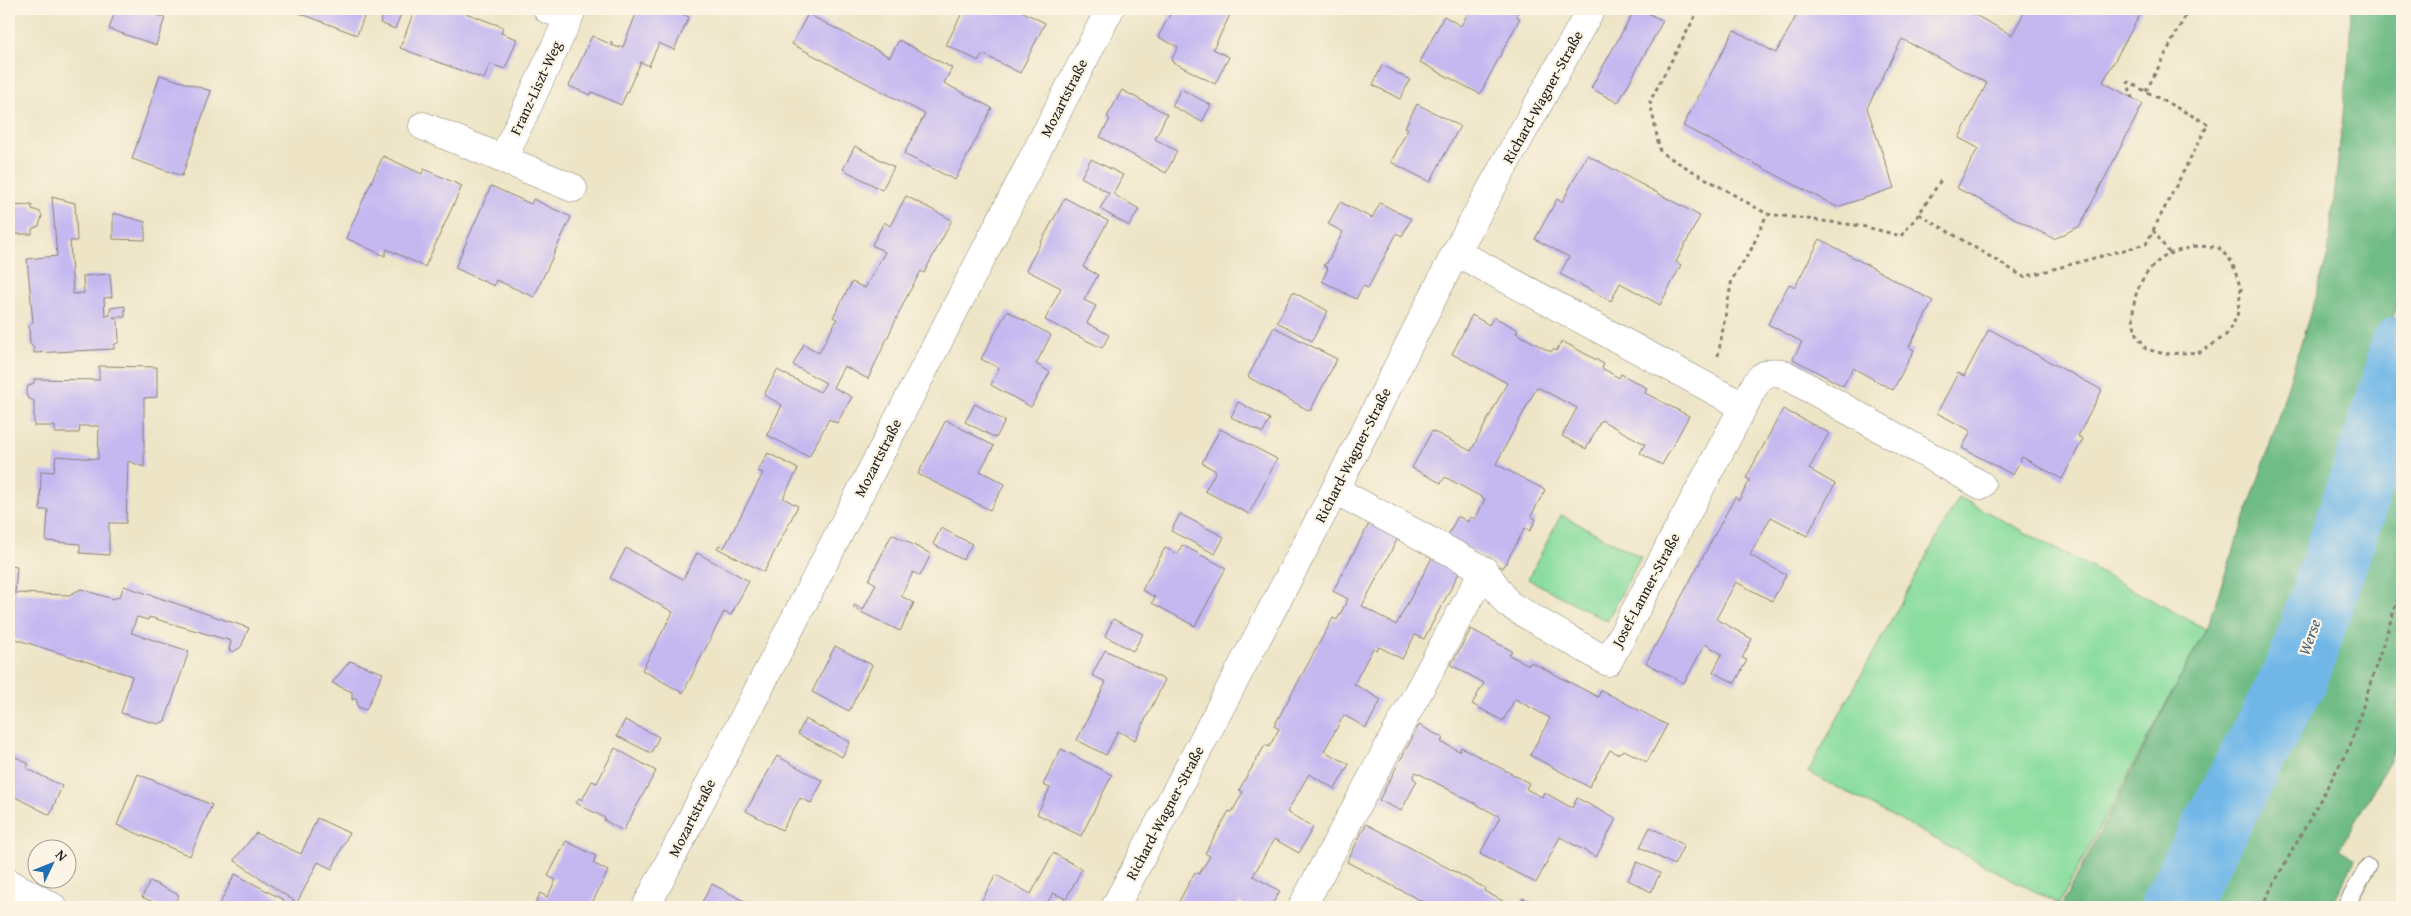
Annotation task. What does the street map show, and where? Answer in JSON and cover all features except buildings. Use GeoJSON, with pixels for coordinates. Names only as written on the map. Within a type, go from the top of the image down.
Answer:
{"type":"FeatureCollection","features":[{"type":"Feature","properties":{"kind":"street","name":"Mozartstraße"},"geometry":{"type":"LineString","coordinates":[[646,907],[1110,9]]}},
{"type":"Feature","properties":{"kind":"street","name":"Richard-Wagner-Straße"},"geometry":{"type":"LineString","coordinates":[[1120,906],[1456,252],[1591,9]]}},
{"type":"Feature","properties":{"kind":"street","name":"Franz-Liszt-Weg"},"geometry":{"type":"LineString","coordinates":[[503,159],[562,12]]}},
{"type":"Feature","properties":{"kind":"street"},"geometry":{"type":"LineString","coordinates":[[423,126],[573,188]]}},
{"type":"Feature","properties":{"kind":"street"},"geometry":{"type":"LineString","coordinates":[[1456,252],[1743,406]]}},
{"type":"Feature","properties":{"kind":"street","name":"Josef-Lanner-Straße"},"geometry":{"type":"LineString","coordinates":[[1335,490],[1484,570],[1508,604],[1608,662],[1760,377],[1776,371],[1784,374],[1981,485]]}},
{"type":"Feature","properties":{"kind":"street"},"geometry":{"type":"LineString","coordinates":[[1302,907],[1484,570]]}},
{"type":"Feature","properties":{"kind":"street"},"geometry":{"type":"LineString","coordinates":[[9,884],[53,907]]}},
{"type":"Feature","properties":{"kind":"lane"},"geometry":{"type":"LineString","coordinates":[[2345,907],[2368,867]]}},
{"type":"Feature","properties":{"kind":"path"},"geometry":{"type":"LineString","coordinates":[[1699,9],[1650,101],[1660,152],[1767,214],[1862,226],[1901,236],[1919,214],[1941,180]]}},
{"type":"Feature","properties":{"kind":"path"},"geometry":{"type":"LineString","coordinates":[[2146,91],[2189,9]]}},
{"type":"Feature","properties":{"kind":"path"},"geometry":{"type":"LineString","coordinates":[[1919,214],[2024,277],[2146,244],[2208,124],[2128,82],[2132,98]]}},
{"type":"Feature","properties":{"kind":"path"},"geometry":{"type":"LineString","coordinates":[[1713,390],[1732,279],[1750,252],[1767,214]]}},
{"type":"Feature","properties":{"kind":"path"},"geometry":{"type":"LineString","coordinates":[[2154,230],[2170,254]]}},
{"type":"Feature","properties":{"kind":"path"},"geometry":{"type":"LineString","coordinates":[[2194,246],[2218,247],[2232,262],[2241,289],[2237,318],[2226,335],[2202,352],[2181,355],[2165,354],[2146,349],[2136,332],[2134,310],[2138,286],[2150,268],[2170,254],[2194,246]]}},
{"type":"Feature","properties":{"kind":"path"},"geometry":{"type":"LineString","coordinates":[[2261,907],[2350,746],[2402,586]]}},
{"type":"Feature","properties":{"kind":"green space"},"geometry":{"type":"Polygon","coordinates":[[[2351,9],[2402,9],[2402,279],[2380,383],[2282,668],[2156,907],[2061,907],[2206,629],[2266,457],[2328,255],[2349,57],[2351,9]]]}},
{"type":"Feature","properties":{"kind":"green space"},"geometry":{"type":"Polygon","coordinates":[[[2402,409],[2402,731],[2390,761],[2339,849],[2356,859],[2329,907],[2191,907],[2310,682],[2402,409]]]}},
{"type":"Feature","properties":{"kind":"green space"},"geometry":{"type":"Polygon","coordinates":[[[1959,497],[2206,629],[2059,904],[1808,772],[1959,497]]]}},
{"type":"Feature","properties":{"kind":"green space"},"geometry":{"type":"Polygon","coordinates":[[[1561,515],[1641,557],[1607,621],[1528,579],[1561,515]]]}},
{"type":"Feature","properties":{"kind":"waterway","name":"Werse"},"geometry":{"type":"LineString","coordinates":[[2173,907],[2297,673],[2395,383],[2402,348]]}}]}
